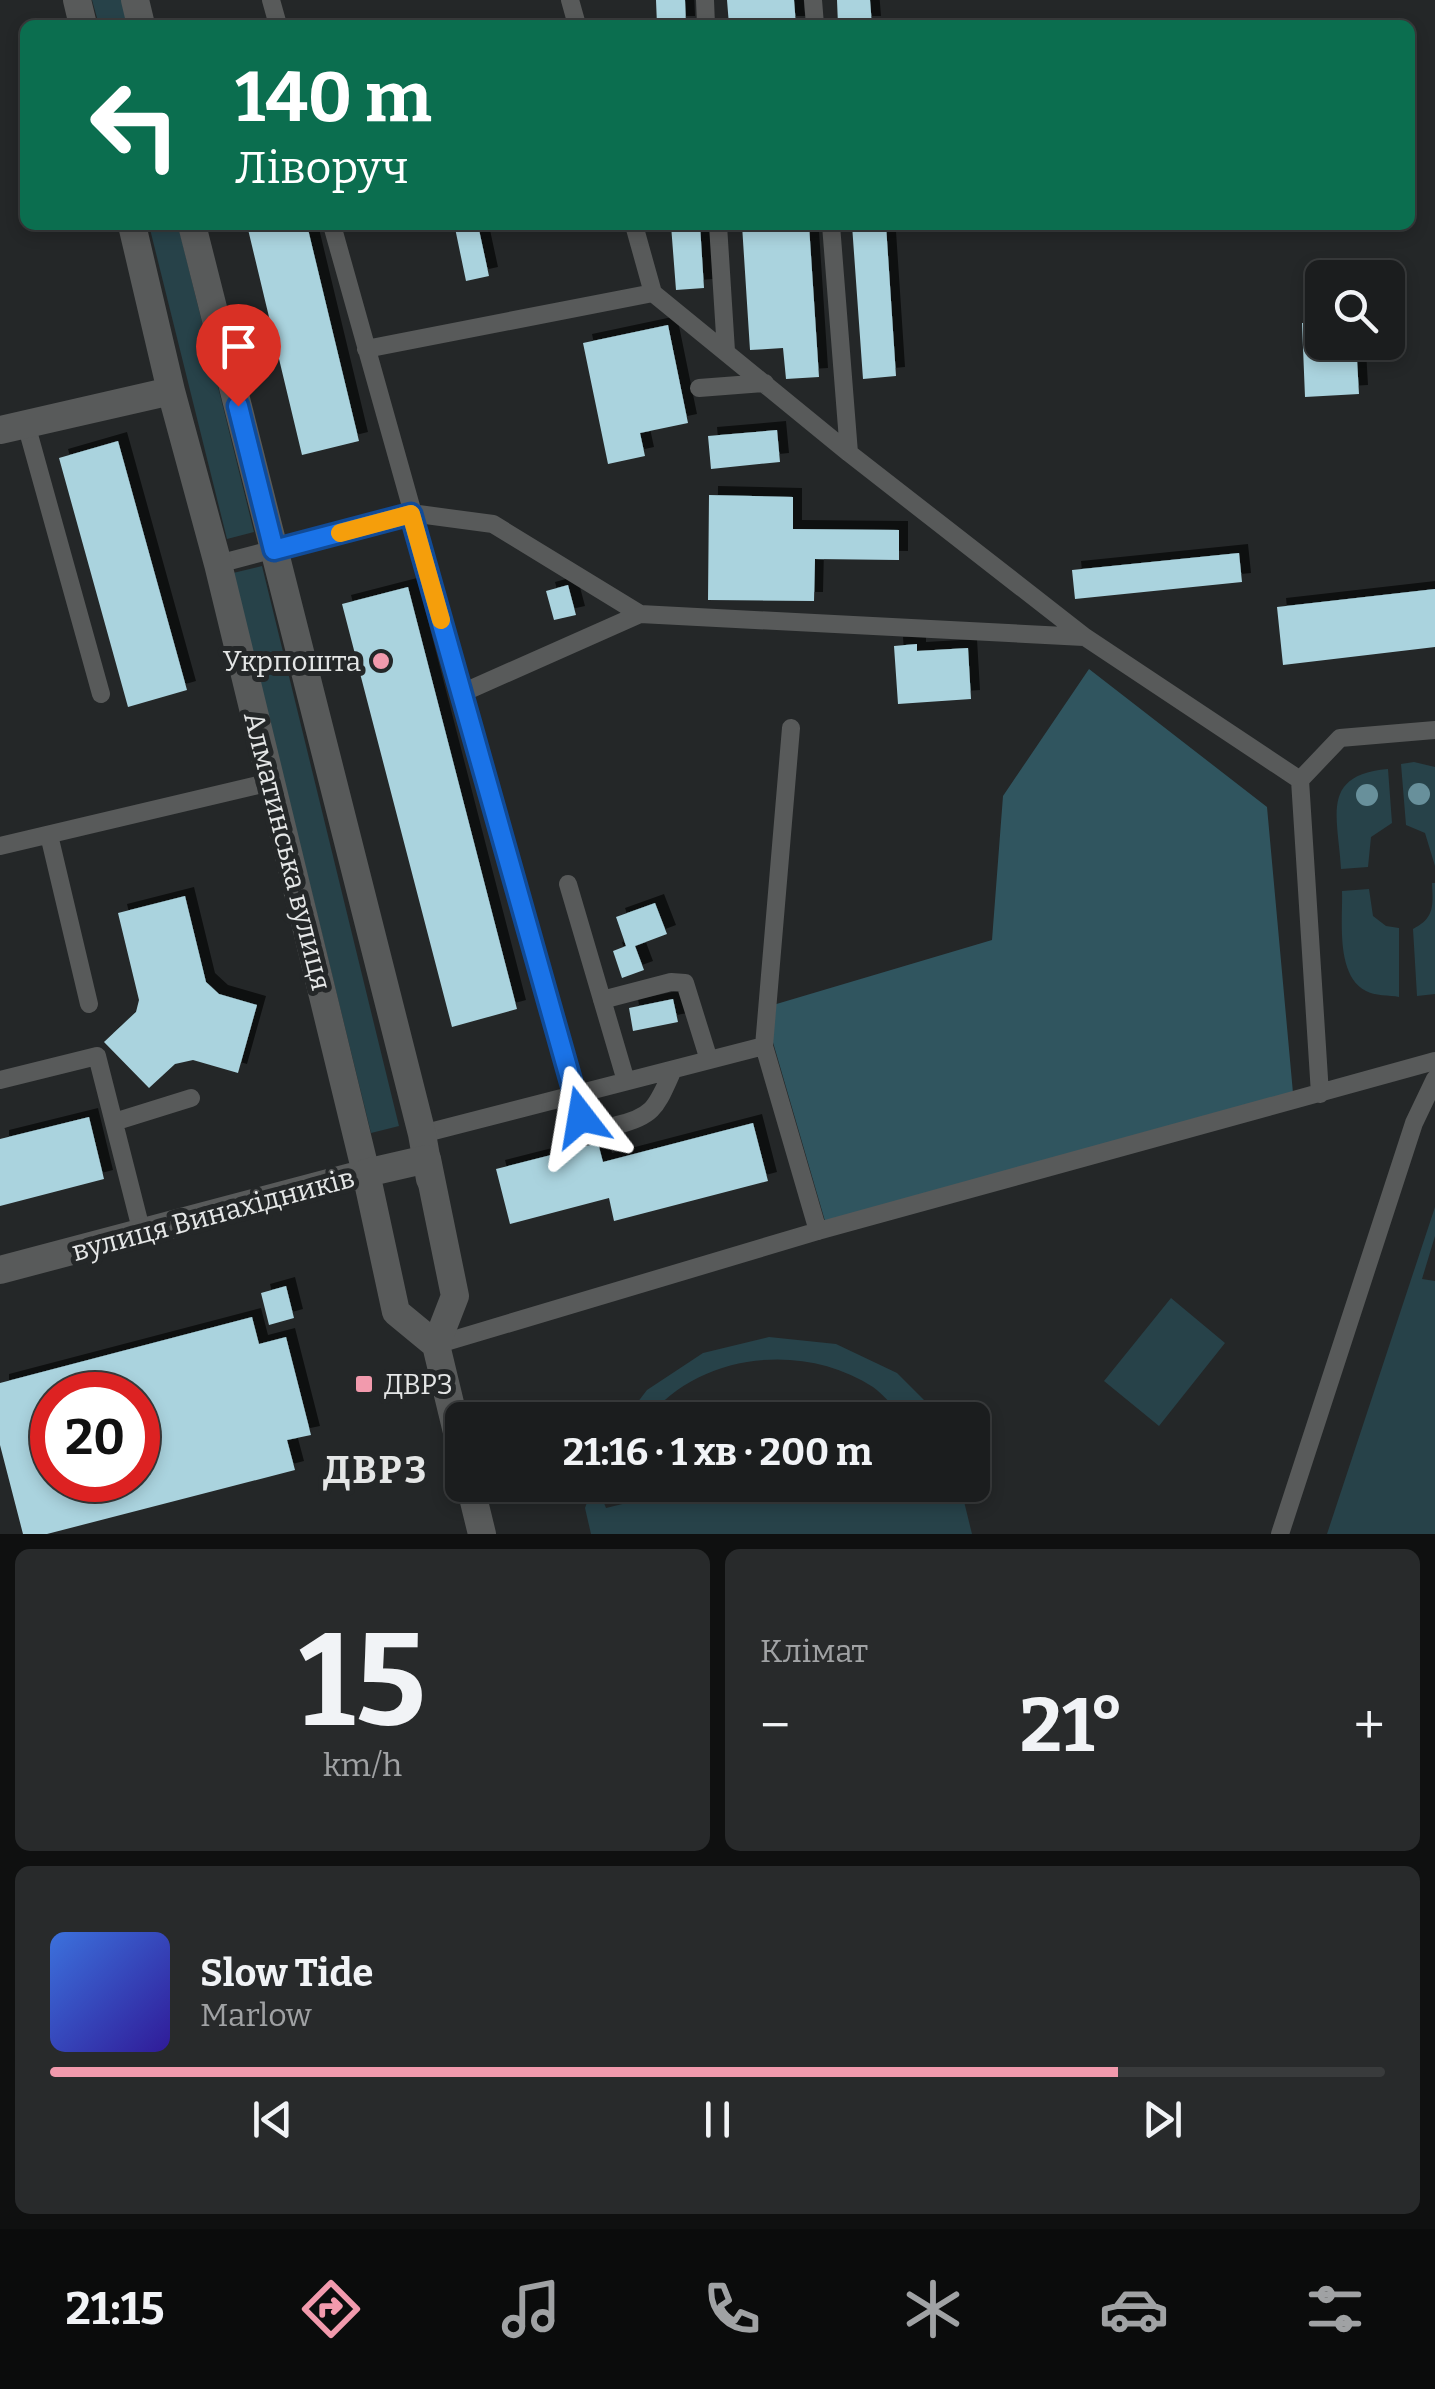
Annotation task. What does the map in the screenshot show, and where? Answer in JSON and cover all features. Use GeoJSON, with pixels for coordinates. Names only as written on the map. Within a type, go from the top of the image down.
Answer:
{"type":"FeatureCollection","features":[{"type":"Feature","properties":{"kind":"street","name":"Алматинська вулиця"},"geometry":{"type":"LineString","coordinates":[[133,230],[272,782],[396,1312],[436,1345]]}},
{"type":"Feature","properties":{"kind":"street"},"geometry":{"type":"LineString","coordinates":[[193,230],[424,1147],[455,1296],[436,1345],[450,1402]]}},
{"type":"Feature","properties":{"kind":"street"},"geometry":{"type":"LineString","coordinates":[[13,427],[171,390]]}},
{"type":"Feature","properties":{"kind":"street","name":"вулиця Винахідників"},"geometry":{"type":"LineString","coordinates":[[0,1270],[366,1174],[424,1147]]}},
{"type":"Feature","properties":{"kind":"street"},"geometry":{"type":"LineString","coordinates":[[474,1502],[482,1534]]}},
{"type":"Feature","properties":{"kind":"lane"},"geometry":{"type":"LineString","coordinates":[[333,230],[585,1126],[599,1130],[646,1117],[656,1106],[673,1070]]}},
{"type":"Feature","properties":{"kind":"lane"},"geometry":{"type":"LineString","coordinates":[[635,230],[653,293],[849,453],[1085,637],[1300,780]]}},
{"type":"Feature","properties":{"kind":"lane"},"geometry":{"type":"LineString","coordinates":[[718,230],[726,351]]}},
{"type":"Feature","properties":{"kind":"lane"},"geometry":{"type":"LineString","coordinates":[[831,230],[849,453]]}},
{"type":"Feature","properties":{"kind":"lane"},"geometry":{"type":"LineString","coordinates":[[366,349],[653,293]]}},
{"type":"Feature","properties":{"kind":"lane"},"geometry":{"type":"LineString","coordinates":[[698,388],[765,383]]}},
{"type":"Feature","properties":{"kind":"lane"},"geometry":{"type":"LineString","coordinates":[[13,427],[101,694]]}},
{"type":"Feature","properties":{"kind":"lane"},"geometry":{"type":"LineString","coordinates":[[218,564],[411,514],[494,524],[640,614]]}},
{"type":"Feature","properties":{"kind":"lane"},"geometry":{"type":"LineString","coordinates":[[462,693],[640,614],[1085,637]]}},
{"type":"Feature","properties":{"kind":"lane"},"geometry":{"type":"LineString","coordinates":[[791,728],[764,1046],[818,1231]]}},
{"type":"Feature","properties":{"kind":"lane"},"geometry":{"type":"LineString","coordinates":[[1320,1094],[1300,780],[1340,738],[1435,730]]}},
{"type":"Feature","properties":{"kind":"lane"},"geometry":{"type":"LineString","coordinates":[[0,846],[272,782]]}},
{"type":"Feature","properties":{"kind":"lane"},"geometry":{"type":"LineString","coordinates":[[49,835],[88,1004]]}},
{"type":"Feature","properties":{"kind":"lane"},"geometry":{"type":"LineString","coordinates":[[568,884],[626,1081]]}},
{"type":"Feature","properties":{"kind":"lane"},"geometry":{"type":"LineString","coordinates":[[602,1000],[671,982],[685,984],[709,1060]]}},
{"type":"Feature","properties":{"kind":"lane"},"geometry":{"type":"LineString","coordinates":[[424,1147],[576,1094],[764,1046]]}},
{"type":"Feature","properties":{"kind":"lane"},"geometry":{"type":"LineString","coordinates":[[0,1080],[96,1056],[142,1233]]}},
{"type":"Feature","properties":{"kind":"lane"},"geometry":{"type":"LineString","coordinates":[[436,1345],[818,1231],[1435,1061]]}},
{"type":"Feature","properties":{"kind":"lane"},"geometry":{"type":"LineString","coordinates":[[1280,1534],[1414,1124],[1435,1079]]}},
{"type":"Feature","properties":{"kind":"lane"},"geometry":{"type":"LineString","coordinates":[[114,1122],[191,1098]]}},
{"type":"Feature","properties":{"kind":"shaded area"},"geometry":{"type":"Polygon","coordinates":[[[92,0],[123,0],[128,20],[98,20],[92,0]]]}},
{"type":"Feature","properties":{"kind":"shaded area"},"geometry":{"type":"Polygon","coordinates":[[[150,230],[179,230],[254,532],[227,539],[150,230]]]}},
{"type":"Feature","properties":{"kind":"shaded area"},"geometry":{"type":"Polygon","coordinates":[[[262,566],[399,1126],[371,1133],[233,573],[262,566]]]}},
{"type":"Feature","properties":{"kind":"shaded area"},"geometry":{"type":"Polygon","coordinates":[[[1089,669],[1267,807],[1293,1093],[825,1221],[763,1008],[992,940],[1003,796],[1089,669]]]}},
{"type":"Feature","properties":{"kind":"shaded area"},"geometry":{"type":"Polygon","coordinates":[[[1414,762],[1435,767],[1435,866],[1425,833],[1406,825],[1401,764],[1414,762]]]}},
{"type":"Feature","properties":{"kind":"shaded area"},"geometry":{"type":"Polygon","coordinates":[[[1388,769],[1392,823],[1371,837],[1368,867],[1341,869],[1337,816],[1342,789],[1366,773],[1388,769]]]}},
{"type":"Feature","properties":{"kind":"shaded area"},"geometry":{"type":"Polygon","coordinates":[[[1432,883],[1435,994],[1417,996],[1413,929],[1429,915],[1432,883]]]}},
{"type":"Feature","properties":{"kind":"shaded area"},"geometry":{"type":"Polygon","coordinates":[[[1369,889],[1373,916],[1386,926],[1399,928],[1399,997],[1366,991],[1349,973],[1345,960],[1342,891],[1369,889]]]}},
{"type":"Feature","properties":{"kind":"shaded area"},"geometry":{"type":"Polygon","coordinates":[[[1435,1207],[1435,1236],[1422,1279],[1435,1281],[1435,1534],[1327,1534],[1435,1207]]]}},
{"type":"Feature","properties":{"kind":"shaded area"},"geometry":{"type":"Polygon","coordinates":[[[1171,1298],[1225,1343],[1159,1426],[1104,1381],[1171,1298]]]}},
{"type":"Feature","properties":{"kind":"shaded area"},"geometry":{"type":"Polygon","coordinates":[[[769,1337],[836,1344],[897,1373],[926,1402],[888,1402],[873,1387],[845,1372],[815,1363],[784,1360],[752,1361],[722,1368],[693,1380],[663,1402],[638,1402],[647,1390],[703,1353],[769,1337]]]}},
{"type":"Feature","properties":{"kind":"shaded area"},"geometry":{"type":"Polygon","coordinates":[[[587,1502],[604,1502],[606,1508],[631,1502],[964,1502],[972,1534],[591,1534],[587,1502]]]}},
{"type":"Feature","properties":{"kind":"building"},"geometry":{"type":"Polygon","coordinates":[[[656,0],[685,0],[686,20],[657,20],[656,0]]]}},
{"type":"Feature","properties":{"kind":"building"},"geometry":{"type":"Polygon","coordinates":[[[727,0],[794,0],[796,20],[729,20],[727,0]]]}},
{"type":"Feature","properties":{"kind":"building"},"geometry":{"type":"Polygon","coordinates":[[[837,0],[870,0],[872,20],[838,20],[837,0]]]}},
{"type":"Feature","properties":{"kind":"building"},"geometry":{"type":"Polygon","coordinates":[[[248,230],[308,230],[359,441],[302,455],[248,230]]]}},
{"type":"Feature","properties":{"kind":"building"},"geometry":{"type":"Polygon","coordinates":[[[455,230],[479,230],[489,276],[466,281],[455,230]]]}},
{"type":"Feature","properties":{"kind":"building"},"geometry":{"type":"Polygon","coordinates":[[[671,230],[700,230],[704,288],[676,290],[671,230]]]}},
{"type":"Feature","properties":{"kind":"building"},"geometry":{"type":"Polygon","coordinates":[[[742,230],[809,230],[819,377],[786,379],[783,348],[750,350],[742,230]]]}},
{"type":"Feature","properties":{"kind":"building"},"geometry":{"type":"Polygon","coordinates":[[[852,230],[886,230],[896,376],[863,379],[852,230]]]}},
{"type":"Feature","properties":{"kind":"building"},"geometry":{"type":"Polygon","coordinates":[[[1302,323],[1305,323],[1305,360],[1357,360],[1359,394],[1305,397],[1302,323]]]}},
{"type":"Feature","properties":{"kind":"building"},"geometry":{"type":"Polygon","coordinates":[[[668,325],[688,423],[640,433],[645,456],[608,464],[583,343],[668,325]]]}},
{"type":"Feature","properties":{"kind":"building"},"geometry":{"type":"Polygon","coordinates":[[[777,430],[780,462],[711,469],[708,436],[777,430]]]}},
{"type":"Feature","properties":{"kind":"building"},"geometry":{"type":"Polygon","coordinates":[[[118,441],[187,690],[128,707],[59,458],[118,441]]]}},
{"type":"Feature","properties":{"kind":"building"},"geometry":{"type":"Polygon","coordinates":[[[709,495],[793,497],[793,529],[899,530],[899,560],[815,559],[814,601],[708,600],[709,495]]]}},
{"type":"Feature","properties":{"kind":"building"},"geometry":{"type":"Polygon","coordinates":[[[1239,553],[1242,582],[1075,599],[1072,570],[1239,553]]]}},
{"type":"Feature","properties":{"kind":"building"},"geometry":{"type":"Polygon","coordinates":[[[568,585],[576,615],[554,620],[546,591],[568,585]]]}},
{"type":"Feature","properties":{"kind":"building"},"geometry":{"type":"Polygon","coordinates":[[[408,587],[517,1009],[452,1027],[342,604],[408,587]]]}},
{"type":"Feature","properties":{"kind":"building"},"geometry":{"type":"Polygon","coordinates":[[[1435,589],[1435,647],[1283,665],[1277,607],[1435,589]]]}},
{"type":"Feature","properties":{"kind":"building"},"geometry":{"type":"Polygon","coordinates":[[[917,644],[917,651],[968,648],[971,699],[898,704],[894,646],[917,644]]]}},
{"type":"Feature","properties":{"kind":"building"},"geometry":{"type":"Polygon","coordinates":[[[185,896],[206,982],[219,994],[257,1005],[238,1073],[193,1060],[175,1064],[149,1088],[104,1042],[136,1012],[139,1000],[118,913],[185,896]]]}},
{"type":"Feature","properties":{"kind":"building"},"geometry":{"type":"Polygon","coordinates":[[[655,903],[667,934],[635,946],[644,970],[622,978],[613,951],[626,946],[616,917],[655,903]]]}},
{"type":"Feature","properties":{"kind":"building"},"geometry":{"type":"Polygon","coordinates":[[[673,999],[678,1022],[633,1031],[629,1008],[673,999]]]}},
{"type":"Feature","properties":{"kind":"building"},"geometry":{"type":"Polygon","coordinates":[[[89,1117],[104,1179],[0,1206],[0,1139],[89,1117]]]}},
{"type":"Feature","properties":{"kind":"building"},"geometry":{"type":"Polygon","coordinates":[[[753,1123],[768,1181],[614,1221],[609,1198],[510,1224],[496,1169],[598,1143],[603,1162],[753,1123]]]}},
{"type":"Feature","properties":{"kind":"building"},"geometry":{"type":"Polygon","coordinates":[[[286,1286],[294,1318],[269,1325],[261,1293],[286,1286]]]}},
{"type":"Feature","properties":{"kind":"building"},"geometry":{"type":"Polygon","coordinates":[[[252,1317],[259,1344],[286,1337],[311,1435],[287,1440],[295,1470],[47,1534],[23,1534],[0,1445],[0,1383],[30,1375],[30,1502],[160,1502],[160,1372],[42,1372],[252,1317]]]}},
{"type":"Feature","properties":{"kind":"slow traffic"},"geometry":{"type":"LineString","coordinates":[[340,533],[411,514],[441,620]]}},
{"type":"Feature","properties":{"kind":"place","name":"Укрпошта"},"geometry":{"type":"Point","coordinates":[381,661]}},
{"type":"Feature","properties":{"kind":"place","name":"ДВРЗ"},"geometry":{"type":"Point","coordinates":[364,1384]}},
{"type":"Feature","properties":{"kind":"district","name":"ДВРЗ"},"geometry":{"type":"Point","coordinates":[376,1470]}},
{"type":"Feature","properties":{"kind":"route"},"geometry":{"type":"LineString","coordinates":[[238,406],[274,550],[411,514],[581,1117]]}}]}
